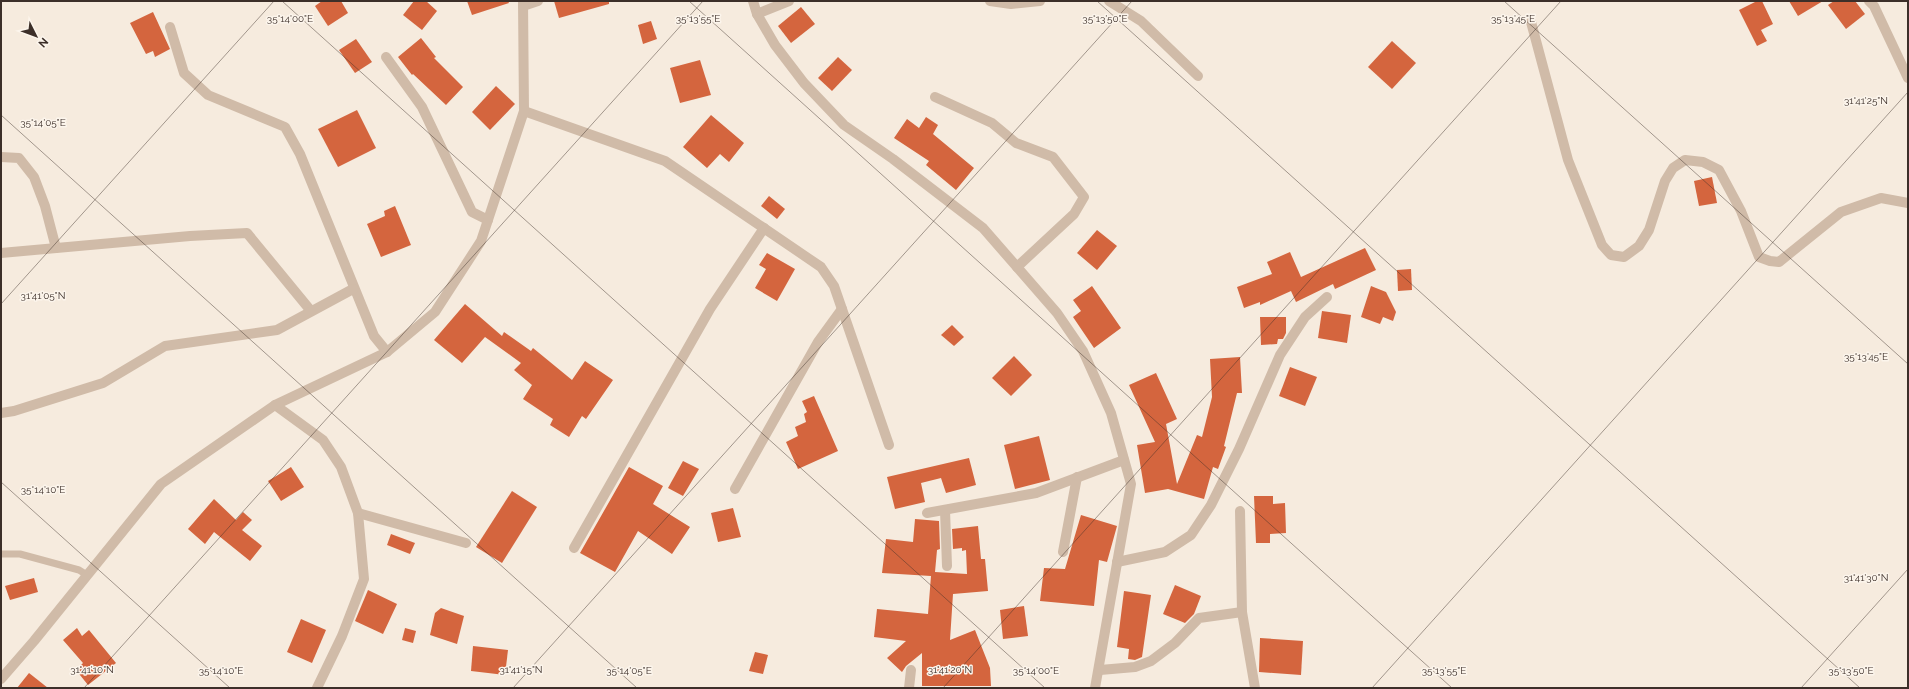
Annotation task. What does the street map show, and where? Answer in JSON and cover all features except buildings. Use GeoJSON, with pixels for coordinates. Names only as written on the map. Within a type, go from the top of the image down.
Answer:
{"type":"FeatureCollection","features":[{"type":"Feature","properties":{"kind":"street"},"geometry":{"type":"LineString","coordinates":[[1,679],[161,484],[275,404],[387,352],[435,312],[481,241],[488,220],[524,110],[523,4],[538,1]]}},
{"type":"Feature","properties":{"kind":"street"},"geometry":{"type":"LineString","coordinates":[[753,1],[758,14],[775,45],[804,83],[844,125],[893,159],[983,228],[1057,314],[1083,351],[1111,413],[1131,484],[1096,688]]}},
{"type":"Feature","properties":{"kind":"street"},"geometry":{"type":"LineString","coordinates":[[758,14],[789,1]]}},
{"type":"Feature","properties":{"kind":"street"},"geometry":{"type":"LineString","coordinates":[[990,1],[1011,4],[1040,1]]}},
{"type":"Feature","properties":{"kind":"street"},"geometry":{"type":"LineString","coordinates":[[1109,1],[1141,21],[1198,76]]}},
{"type":"Feature","properties":{"kind":"street"},"geometry":{"type":"LineString","coordinates":[[1869,1],[1874,6],[1908,78]]}},
{"type":"Feature","properties":{"kind":"street"},"geometry":{"type":"LineString","coordinates":[[1531,22],[1568,160],[1602,245],[1611,254],[1624,256],[1639,246],[1649,230],[1665,181],[1673,168],[1686,160],[1704,162],[1719,170],[1741,211],[1759,256],[1770,261],[1778,262],[1841,212],[1881,198],[1908,203]]}},
{"type":"Feature","properties":{"kind":"street"},"geometry":{"type":"LineString","coordinates":[[170,27],[184,74],[208,95],[285,127],[300,154],[353,289],[374,336],[387,352]]}},
{"type":"Feature","properties":{"kind":"street"},"geometry":{"type":"LineString","coordinates":[[386,58],[422,107],[472,212],[488,220]]}},
{"type":"Feature","properties":{"kind":"street"},"geometry":{"type":"LineString","coordinates":[[934,97],[992,122],[1016,143],[1053,157],[1084,197],[1074,214],[1017,267]]}},
{"type":"Feature","properties":{"kind":"street"},"geometry":{"type":"LineString","coordinates":[[524,110],[666,162],[821,267],[834,286],[890,445]]}},
{"type":"Feature","properties":{"kind":"street"},"geometry":{"type":"LineString","coordinates":[[1,157],[19,158],[34,177],[45,206],[56,248]]}},
{"type":"Feature","properties":{"kind":"street"},"geometry":{"type":"LineString","coordinates":[[574,548],[710,309],[764,228]]}},
{"type":"Feature","properties":{"kind":"street"},"geometry":{"type":"LineString","coordinates":[[1,253],[190,236],[247,233],[311,311]]}},
{"type":"Feature","properties":{"kind":"street"},"geometry":{"type":"LineString","coordinates":[[1,414],[103,383],[165,346],[277,330],[353,289]]}},
{"type":"Feature","properties":{"kind":"street"},"geometry":{"type":"LineString","coordinates":[[1117,562],[1165,552],[1191,536],[1211,505],[1236,456],[1280,355],[1305,317],[1327,297]]}},
{"type":"Feature","properties":{"kind":"street"},"geometry":{"type":"LineString","coordinates":[[735,489],[818,342],[842,309]]}},
{"type":"Feature","properties":{"kind":"street"},"geometry":{"type":"LineString","coordinates":[[275,404],[323,440],[341,467],[358,513],[364,579],[342,636],[317,688]]}},
{"type":"Feature","properties":{"kind":"street"},"geometry":{"type":"LineString","coordinates":[[927,513],[1036,493],[1124,460]]}},
{"type":"Feature","properties":{"kind":"street"},"geometry":{"type":"LineString","coordinates":[[1063,552],[1077,478]]}},
{"type":"Feature","properties":{"kind":"street"},"geometry":{"type":"LineString","coordinates":[[945,510],[947,566]]}},
{"type":"Feature","properties":{"kind":"street"},"geometry":{"type":"LineString","coordinates":[[1240,512],[1242,612],[1255,688]]}},
{"type":"Feature","properties":{"kind":"street"},"geometry":{"type":"LineString","coordinates":[[358,513],[466,544]]}},
{"type":"Feature","properties":{"kind":"street"},"geometry":{"type":"LineString","coordinates":[[1100,670],[1141,665],[1151,661],[1175,643],[1199,618],[1242,612]]}},
{"type":"Feature","properties":{"kind":"street"},"geometry":{"type":"LineString","coordinates":[[909,688],[911,670]]}},
{"type":"Feature","properties":{"kind":"lane"},"geometry":{"type":"LineString","coordinates":[[1,554],[20,554],[80,570],[87,575]]}}]}
